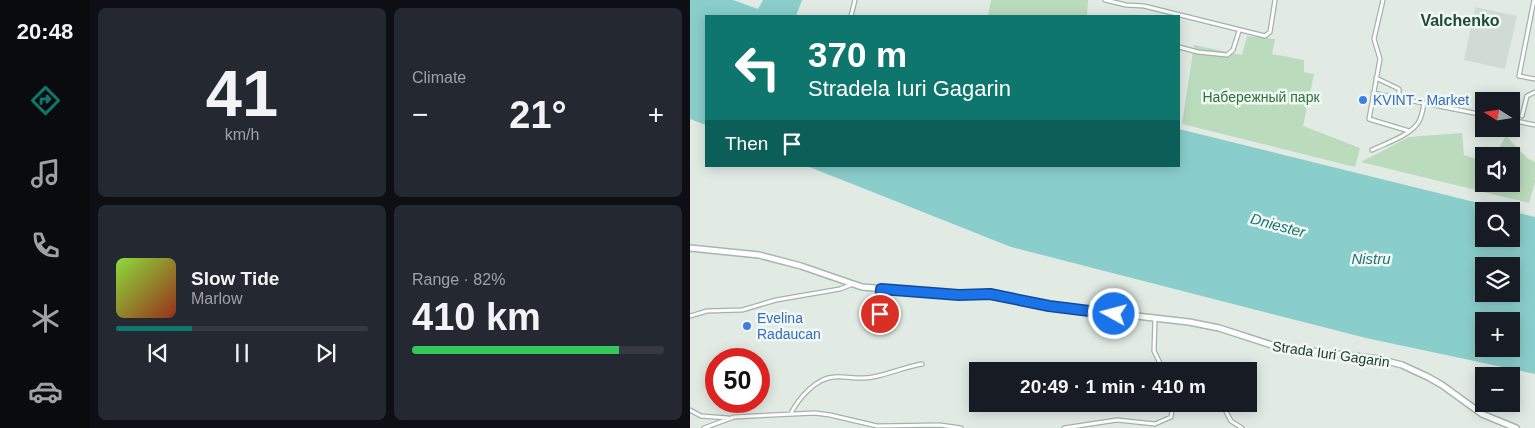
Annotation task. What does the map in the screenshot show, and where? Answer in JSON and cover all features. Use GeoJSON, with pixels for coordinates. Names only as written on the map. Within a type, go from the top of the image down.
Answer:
{"type":"FeatureCollection","features":[{"type":"Feature","properties":{"kind":"main road","name":"Strada Iuri Gagarin"},"geometry":{"type":"LineString","coordinates":[[690,248],[758,254],[853,284],[881,289],[959,295],[990,294],[1049,306],[1212,326],[1278,347],[1358,355],[1396,363],[1442,385],[1482,414],[1516,428]]}},
{"type":"Feature","properties":{"kind":"street"},"geometry":{"type":"LineString","coordinates":[[851,15],[855,0]]}},
{"type":"Feature","properties":{"kind":"street"},"geometry":{"type":"LineString","coordinates":[[1105,0],[1126,5],[1144,6],[1178,15]]}},
{"type":"Feature","properties":{"kind":"street"},"geometry":{"type":"LineString","coordinates":[[1180,15],[1265,36],[1270,32],[1275,0]]}},
{"type":"Feature","properties":{"kind":"street"},"geometry":{"type":"LineString","coordinates":[[1383,0],[1374,39],[1374,44],[1380,56],[1369,120],[1409,130]]}},
{"type":"Feature","properties":{"kind":"street"},"geometry":{"type":"LineString","coordinates":[[1534,0],[1519,76],[1535,79]]}},
{"type":"Feature","properties":{"kind":"street"},"geometry":{"type":"LineString","coordinates":[[1180,47],[1198,52],[1226,55],[1233,50],[1239,31]]}},
{"type":"Feature","properties":{"kind":"street"},"geometry":{"type":"LineString","coordinates":[[1376,78],[1399,89],[1399,97]]}},
{"type":"Feature","properties":{"kind":"street"},"geometry":{"type":"LineString","coordinates":[[1522,116],[1527,96],[1535,92]]}},
{"type":"Feature","properties":{"kind":"street"},"geometry":{"type":"LineString","coordinates":[[1373,93],[1475,113]]}},
{"type":"Feature","properties":{"kind":"street"},"geometry":{"type":"LineString","coordinates":[[1372,150],[1409,130],[1419,122],[1424,103]]}},
{"type":"Feature","properties":{"kind":"street"},"geometry":{"type":"LineString","coordinates":[[1520,122],[1535,125]]}},
{"type":"Feature","properties":{"kind":"street"},"geometry":{"type":"LineString","coordinates":[[690,316],[707,311],[742,310],[776,300],[853,284]]}},
{"type":"Feature","properties":{"kind":"street"},"geometry":{"type":"LineString","coordinates":[[868,323],[882,312],[881,289]]}},
{"type":"Feature","properties":{"kind":"street"},"geometry":{"type":"LineString","coordinates":[[1155,319],[1154,351],[1160,362]]}},
{"type":"Feature","properties":{"kind":"street"},"geometry":{"type":"LineString","coordinates":[[791,413],[800,400],[820,380],[834,377],[874,377],[901,368],[922,364]]}},
{"type":"Feature","properties":{"kind":"street"},"geometry":{"type":"LineString","coordinates":[[690,410],[701,416],[729,418],[791,413],[830,415],[877,426],[940,425],[961,428]]}},
{"type":"Feature","properties":{"kind":"street"},"geometry":{"type":"LineString","coordinates":[[1064,428],[1117,420],[1155,424],[1171,417],[1172,412]]}},
{"type":"Feature","properties":{"kind":"street"},"geometry":{"type":"LineString","coordinates":[[1226,412],[1231,421],[1242,428]]}},
{"type":"Feature","properties":{"kind":"street"},"geometry":{"type":"LineString","coordinates":[[704,428],[729,418]]}},
{"type":"Feature","properties":{"kind":"shaded area"},"geometry":{"type":"Polygon","coordinates":[[[1475,7],[1517,16],[1505,69],[1464,60],[1475,7]]]}},
{"type":"Feature","properties":{"kind":"green space"},"geometry":{"type":"Polygon","coordinates":[[[991,0],[1088,0],[1087,15],[988,15],[991,0]]]}},
{"type":"Feature","properties":{"kind":"green space","name":"Набережный парк"},"geometry":{"type":"Polygon","coordinates":[[[1247,36],[1275,39],[1272,54],[1304,60],[1304,72],[1314,74],[1303,126],[1360,148],[1355,167],[1182,124],[1194,45],[1242,55],[1247,36]]]}},
{"type":"Feature","properties":{"kind":"green space"},"geometry":{"type":"Polygon","coordinates":[[[1462,133],[1464,155],[1475,159],[1475,190],[1361,162],[1409,137],[1462,133]]]}},
{"type":"Feature","properties":{"kind":"green space"},"geometry":{"type":"Polygon","coordinates":[[[1505,138],[1508,138],[1516,147],[1499,147],[1505,138]]]}},
{"type":"Feature","properties":{"kind":"green space"},"geometry":{"type":"Polygon","coordinates":[[[1520,151],[1527,158],[1535,162],[1535,182],[1529,203],[1484,192],[1520,192],[1520,151]]]}},
{"type":"Feature","properties":{"kind":"water"},"geometry":{"type":"Polygon","coordinates":[[[690,0],[733,0],[758,9],[763,0],[802,0],[796,15],[705,15],[705,125],[690,119],[690,0]]]}},
{"type":"Feature","properties":{"kind":"water","name":"Nistru"},"geometry":{"type":"Polygon","coordinates":[[[1180,129],[1475,202],[1475,247],[1520,247],[1520,213],[1535,217],[1535,374],[1520,371],[1520,367],[1502,367],[1366,338],[1011,247],[810,167],[1180,167],[1180,129]]]}},
{"type":"Feature","properties":{"kind":"place","name":"KVINT - Market"},"geometry":{"type":"Point","coordinates":[1363,100]}},
{"type":"Feature","properties":{"kind":"place","name":"Evelina Radaucan"},"geometry":{"type":"Point","coordinates":[747,326]}},
{"type":"Feature","properties":{"kind":"district","name":"Valchenko"},"geometry":{"type":"Point","coordinates":[1460,20]}},
{"type":"Feature","properties":{"kind":"route"},"geometry":{"type":"LineString","coordinates":[[880,314],[882,312],[881,289],[959,295],[990,294],[1049,306],[1114,314]]}},
{"type":"Feature","properties":{"kind":"water label","name":"Dniester"},"geometry":{"type":"Point","coordinates":[1278,225]}}]}
